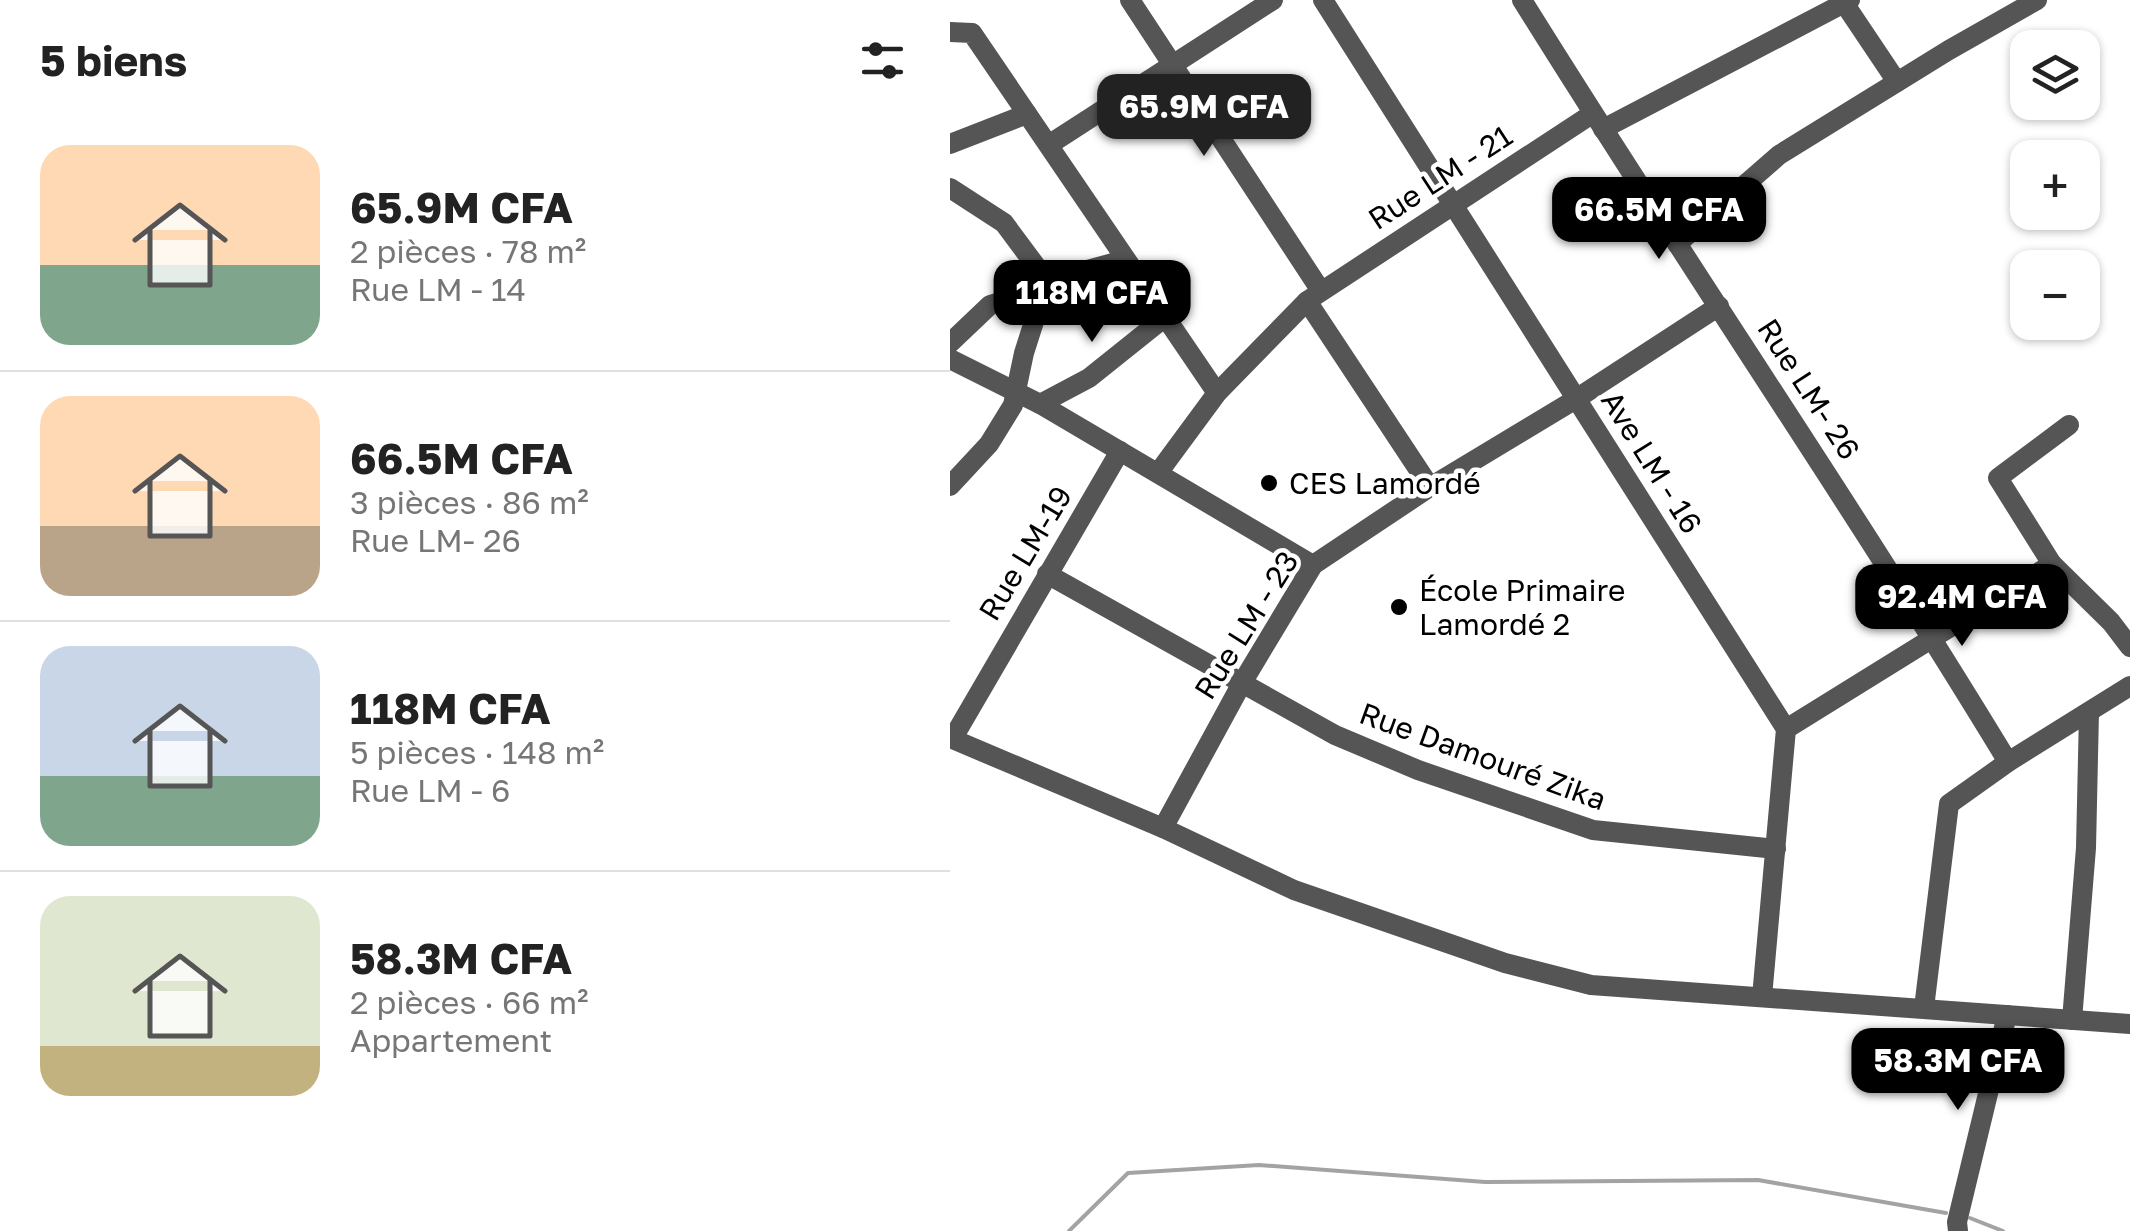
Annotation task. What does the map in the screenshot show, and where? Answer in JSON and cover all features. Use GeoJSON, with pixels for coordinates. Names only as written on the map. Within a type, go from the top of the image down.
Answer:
{"type":"FeatureCollection","features":[{"type":"Feature","properties":{"kind":"street"},"geometry":{"type":"LineString","coordinates":[[1130,0],[1430,487]]}},
{"type":"Feature","properties":{"kind":"street"},"geometry":{"type":"LineString","coordinates":[[1050,144],[1273,0]]}},
{"type":"Feature","properties":{"kind":"street","name":"Ave LM - 16"},"geometry":{"type":"LineString","coordinates":[[1323,0],[1786,729]]}},
{"type":"Feature","properties":{"kind":"street","name":"Rue LM- 26"},"geometry":{"type":"LineString","coordinates":[[1522,0],[1932,637],[2008,762]]}},
{"type":"Feature","properties":{"kind":"street"},"geometry":{"type":"LineString","coordinates":[[1677,244],[1779,155],[2036,0]]}},
{"type":"Feature","properties":{"kind":"street"},"geometry":{"type":"LineString","coordinates":[[1847,2],[1897,82]]}},
{"type":"Feature","properties":{"kind":"street","name":"Rue LM - 21"},"geometry":{"type":"LineString","coordinates":[[1158,473],[1217,393],[1314,296],[1452,203],[1598,121],[1847,2]]}},
{"type":"Feature","properties":{"kind":"street"},"geometry":{"type":"LineString","coordinates":[[950,32],[972,33],[1217,393]]}},
{"type":"Feature","properties":{"kind":"street"},"geometry":{"type":"LineString","coordinates":[[950,144],[1027,114]]}},
{"type":"Feature","properties":{"kind":"street"},"geometry":{"type":"LineString","coordinates":[[950,188],[1004,224],[1045,285],[1012,408],[988,444],[950,486]]}},
{"type":"Feature","properties":{"kind":"street"},"geometry":{"type":"LineString","coordinates":[[950,343],[990,305],[1124,260]]}},
{"type":"Feature","properties":{"kind":"street","name":"Rue LM - 23"},"geometry":{"type":"LineString","coordinates":[[1162,828],[1313,565],[1719,306]]}},
{"type":"Feature","properties":{"kind":"street"},"geometry":{"type":"LineString","coordinates":[[1040,404],[1095,374],[1164,318]]}},
{"type":"Feature","properties":{"kind":"street"},"geometry":{"type":"LineString","coordinates":[[950,359],[1040,404],[1313,565]]}},
{"type":"Feature","properties":{"kind":"street"},"geometry":{"type":"LineString","coordinates":[[2069,425],[1998,478],[2052,564],[2130,647]]}},
{"type":"Feature","properties":{"kind":"street","name":"Rue LM-19"},"geometry":{"type":"LineString","coordinates":[[952,738],[1120,450]]}},
{"type":"Feature","properties":{"kind":"street"},"geometry":{"type":"LineString","coordinates":[[1762,998],[1786,729],[2052,564]]}},
{"type":"Feature","properties":{"kind":"street","name":"Rue Damouré Zika"},"geometry":{"type":"LineString","coordinates":[[1047,574],[1335,735],[1374,752],[1580,827],[1776,849]]}},
{"type":"Feature","properties":{"kind":"street"},"geometry":{"type":"LineString","coordinates":[[1924,1008],[1946,812],[1955,798],[2130,686]]}},
{"type":"Feature","properties":{"kind":"street"},"geometry":{"type":"LineString","coordinates":[[2072,1020],[2086,848],[2088,712]]}},
{"type":"Feature","properties":{"kind":"street"},"geometry":{"type":"LineString","coordinates":[[952,738],[1162,828],[1294,890],[1504,964],[1591,985],[2130,1024]]}},
{"type":"Feature","properties":{"kind":"street"},"geometry":{"type":"LineString","coordinates":[[1958,1231],[2007,1015]]}},
{"type":"Feature","properties":{"kind":"waterway"},"geometry":{"type":"LineString","coordinates":[[1069,1231],[1128,1173],[1259,1165],[1485,1182],[1758,1180],[1946,1213]]}},
{"type":"Feature","properties":{"kind":"waterway"},"geometry":{"type":"LineString","coordinates":[[1970,1218],[2003,1231]]}},
{"type":"Feature","properties":{"kind":"place","name":"CES Lamordé"},"geometry":{"type":"Point","coordinates":[1269,483]}},
{"type":"Feature","properties":{"kind":"place","name":"École Primaire Lamordé 2"},"geometry":{"type":"Point","coordinates":[1399,607]}}]}
